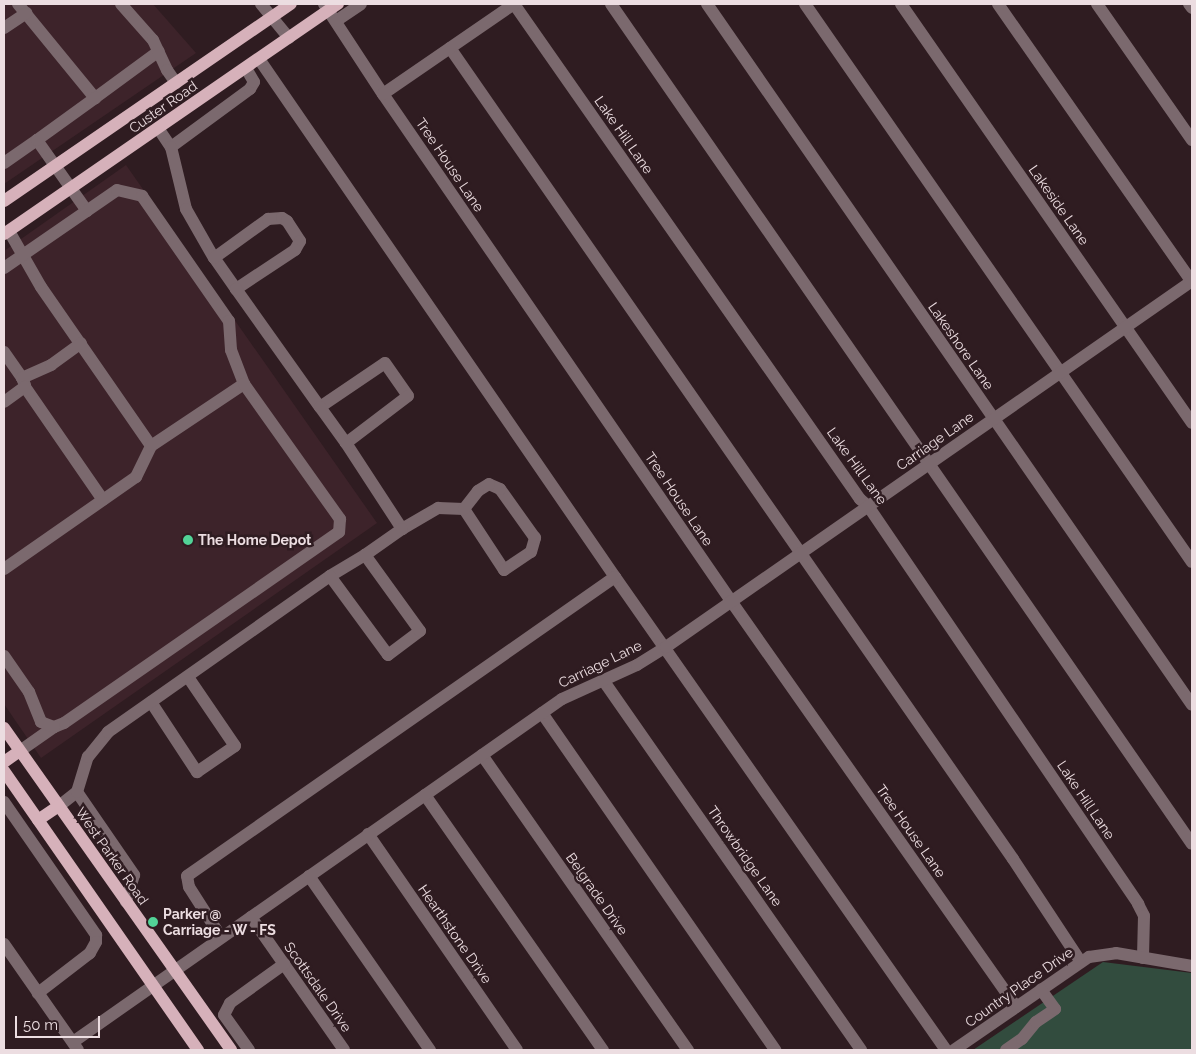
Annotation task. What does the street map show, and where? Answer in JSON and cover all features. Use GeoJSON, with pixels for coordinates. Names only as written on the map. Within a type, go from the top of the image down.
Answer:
{"type":"FeatureCollection","features":[{"type":"Feature","properties":{"kind":"main road","name":"Custer Road"},"geometry":{"type":"LineString","coordinates":[[4,201],[291,4]]}},
{"type":"Feature","properties":{"kind":"main road","name":"Custer Road"},"geometry":{"type":"LineString","coordinates":[[6,232],[332,10]]}},
{"type":"Feature","properties":{"kind":"main road","name":"West Parker Road"},"geometry":{"type":"LineString","coordinates":[[4,728],[231,1050]]}},
{"type":"Feature","properties":{"kind":"main road"},"geometry":{"type":"LineString","coordinates":[[4,762],[20,751]]}},
{"type":"Feature","properties":{"kind":"main road"},"geometry":{"type":"LineString","coordinates":[[4,771],[198,1050]]}},
{"type":"Feature","properties":{"kind":"main road"},"geometry":{"type":"LineString","coordinates":[[38,820],[59,806]]}},
{"type":"Feature","properties":{"kind":"street"},"geometry":{"type":"LineString","coordinates":[[121,4],[153,40],[167,70],[176,83]]}},
{"type":"Feature","properties":{"kind":"street"},"geometry":{"type":"LineString","coordinates":[[261,4],[289,38]]}},
{"type":"Feature","properties":{"kind":"street"},"geometry":{"type":"LineString","coordinates":[[332,10],[361,4]]}},
{"type":"Feature","properties":{"kind":"street"},"geometry":{"type":"LineString","coordinates":[[383,94],[514,4]]}},
{"type":"Feature","properties":{"kind":"street","name":"Lake Hill Lane"},"geometry":{"type":"LineString","coordinates":[[514,4],[849,483],[868,506],[1138,904],[1144,916],[1144,958]]}},
{"type":"Feature","properties":{"kind":"street"},"geometry":{"type":"LineString","coordinates":[[611,4],[1192,844]]}},
{"type":"Feature","properties":{"kind":"street","name":"Lakeshore Lane"},"geometry":{"type":"LineString","coordinates":[[707,4],[1192,704]]}},
{"type":"Feature","properties":{"kind":"street"},"geometry":{"type":"LineString","coordinates":[[805,4],[1192,562]]}},
{"type":"Feature","properties":{"kind":"street","name":"Lakeside Lane"},"geometry":{"type":"LineString","coordinates":[[901,4],[1192,423]]}},
{"type":"Feature","properties":{"kind":"street"},"geometry":{"type":"LineString","coordinates":[[998,4],[1192,281]]}},
{"type":"Feature","properties":{"kind":"street"},"geometry":{"type":"LineString","coordinates":[[1097,4],[1192,140]]}},
{"type":"Feature","properties":{"kind":"street"},"geometry":{"type":"LineString","coordinates":[[1190,4],[1192,8]]}},
{"type":"Feature","properties":{"kind":"street"},"geometry":{"type":"LineString","coordinates":[[4,28],[22,8],[95,98]]}},
{"type":"Feature","properties":{"kind":"street","name":"Tree House Lane"},"geometry":{"type":"LineString","coordinates":[[332,10],[383,94],[731,601],[1016,1007]]}},
{"type":"Feature","properties":{"kind":"street"},"geometry":{"type":"LineString","coordinates":[[450,48],[1012,859],[1081,962]]}},
{"type":"Feature","properties":{"kind":"street"},"geometry":{"type":"LineString","coordinates":[[4,163],[159,52]]}},
{"type":"Feature","properties":{"kind":"street"},"geometry":{"type":"LineString","coordinates":[[259,59],[615,577],[666,647],[946,1050]]}},
{"type":"Feature","properties":{"kind":"street"},"geometry":{"type":"LineString","coordinates":[[171,146],[250,89],[254,82],[246,68]]}},
{"type":"Feature","properties":{"kind":"street"},"geometry":{"type":"LineString","coordinates":[[158,128],[171,146],[186,209],[214,258],[346,443],[402,529]]}},
{"type":"Feature","properties":{"kind":"street"},"geometry":{"type":"LineString","coordinates":[[37,140],[87,211]]}},
{"type":"Feature","properties":{"kind":"street"},"geometry":{"type":"LineString","coordinates":[[4,268],[117,190],[142,196],[229,321],[231,350],[244,384],[340,520],[339,532],[64,723],[54,727],[20,751]]}},
{"type":"Feature","properties":{"kind":"street"},"geometry":{"type":"LineString","coordinates":[[214,258],[268,219],[282,218],[287,221],[300,241],[295,250],[236,289]]}},
{"type":"Feature","properties":{"kind":"street"},"geometry":{"type":"LineString","coordinates":[[6,232],[24,255],[31,272],[152,446]]}},
{"type":"Feature","properties":{"kind":"street","name":"Carriage Lane"},"geometry":{"type":"LineString","coordinates":[[76,1046],[152,985],[562,699],[637,665],[666,647],[1192,281]]}},
{"type":"Feature","properties":{"kind":"street"},"geometry":{"type":"LineString","coordinates":[[5,399],[24,383],[81,344]]}},
{"type":"Feature","properties":{"kind":"street"},"geometry":{"type":"LineString","coordinates":[[4,352],[103,500]]}},
{"type":"Feature","properties":{"kind":"street"},"geometry":{"type":"LineString","coordinates":[[320,407],[385,363],[390,369],[408,396],[346,443]]}},
{"type":"Feature","properties":{"kind":"street"},"geometry":{"type":"LineString","coordinates":[[4,569],[136,477],[152,446],[244,384]]}},
{"type":"Feature","properties":{"kind":"street"},"geometry":{"type":"LineString","coordinates":[[489,484],[500,489],[535,538],[531,552],[504,570],[464,509],[478,490],[489,484]]}},
{"type":"Feature","properties":{"kind":"street"},"geometry":{"type":"LineString","coordinates":[[59,806],[77,792],[88,757],[108,732],[330,576],[366,555],[402,529],[438,508],[464,509]]}},
{"type":"Feature","properties":{"kind":"street"},"geometry":{"type":"LineString","coordinates":[[330,576],[388,655],[420,631],[366,555]]}},
{"type":"Feature","properties":{"kind":"street"},"geometry":{"type":"LineString","coordinates":[[221,937],[189,886],[187,876],[615,577]]}},
{"type":"Feature","properties":{"kind":"street"},"geometry":{"type":"LineString","coordinates":[[4,656],[29,692],[41,722],[54,727]]}},
{"type":"Feature","properties":{"kind":"street"},"geometry":{"type":"LineString","coordinates":[[151,702],[197,772],[234,746],[188,676]]}},
{"type":"Feature","properties":{"kind":"street","name":"Throwbridge Lane"},"geometry":{"type":"LineString","coordinates":[[603,680],[861,1050]]}},
{"type":"Feature","properties":{"kind":"street"},"geometry":{"type":"LineString","coordinates":[[542,713],[775,1050]]}},
{"type":"Feature","properties":{"kind":"street","name":"Belgrade Drive"},"geometry":{"type":"LineString","coordinates":[[482,755],[688,1050]]}},
{"type":"Feature","properties":{"kind":"street"},"geometry":{"type":"LineString","coordinates":[[77,792],[134,875],[126,902]]}},
{"type":"Feature","properties":{"kind":"street"},"geometry":{"type":"LineString","coordinates":[[425,795],[603,1050]]}},
{"type":"Feature","properties":{"kind":"street"},"geometry":{"type":"LineString","coordinates":[[4,802],[96,935],[94,948],[90,953],[38,993]]}},
{"type":"Feature","properties":{"kind":"street","name":"Hearthstone Drive"},"geometry":{"type":"LineString","coordinates":[[368,834],[517,1050]]}},
{"type":"Feature","properties":{"kind":"street"},"geometry":{"type":"LineString","coordinates":[[309,876],[430,1050]]}},
{"type":"Feature","properties":{"kind":"street","name":"Scottsdale Drive"},"geometry":{"type":"LineString","coordinates":[[251,917],[344,1050]]}},
{"type":"Feature","properties":{"kind":"street"},"geometry":{"type":"LineString","coordinates":[[4,944],[76,1046]]}},
{"type":"Feature","properties":{"kind":"street","name":"Country Place Drive"},"geometry":{"type":"LineString","coordinates":[[954,1050],[1089,957],[1116,953],[1192,966]]}},
{"type":"Feature","properties":{"kind":"street"},"geometry":{"type":"LineString","coordinates":[[249,1050],[224,1015],[230,1003],[284,964]]}},
{"type":"Feature","properties":{"kind":"street"},"geometry":{"type":"LineString","coordinates":[[1006,1050],[1022,1039],[1036,1022],[1055,1009],[1041,990]]}},
{"type":"Feature","properties":{"kind":"shaded area"},"geometry":{"type":"Polygon","coordinates":[[[4,4],[153,4],[196,53],[4,184],[4,4]]]}},
{"type":"Feature","properties":{"kind":"shaded area"},"geometry":{"type":"Polygon","coordinates":[[[126,165],[377,523],[41,758],[4,704],[4,251],[126,165]]]}},
{"type":"Feature","properties":{"kind":"green space"},"geometry":{"type":"Polygon","coordinates":[[[1103,962],[1192,973],[1192,1050],[973,1050],[1103,962]]]}},
{"type":"Feature","properties":{"kind":"place","name":"The Home Depot"},"geometry":{"type":"Point","coordinates":[188,540]}},
{"type":"Feature","properties":{"kind":"place","name":"Parker @ Carriage - W - FS"},"geometry":{"type":"Point","coordinates":[153,922]}}]}
